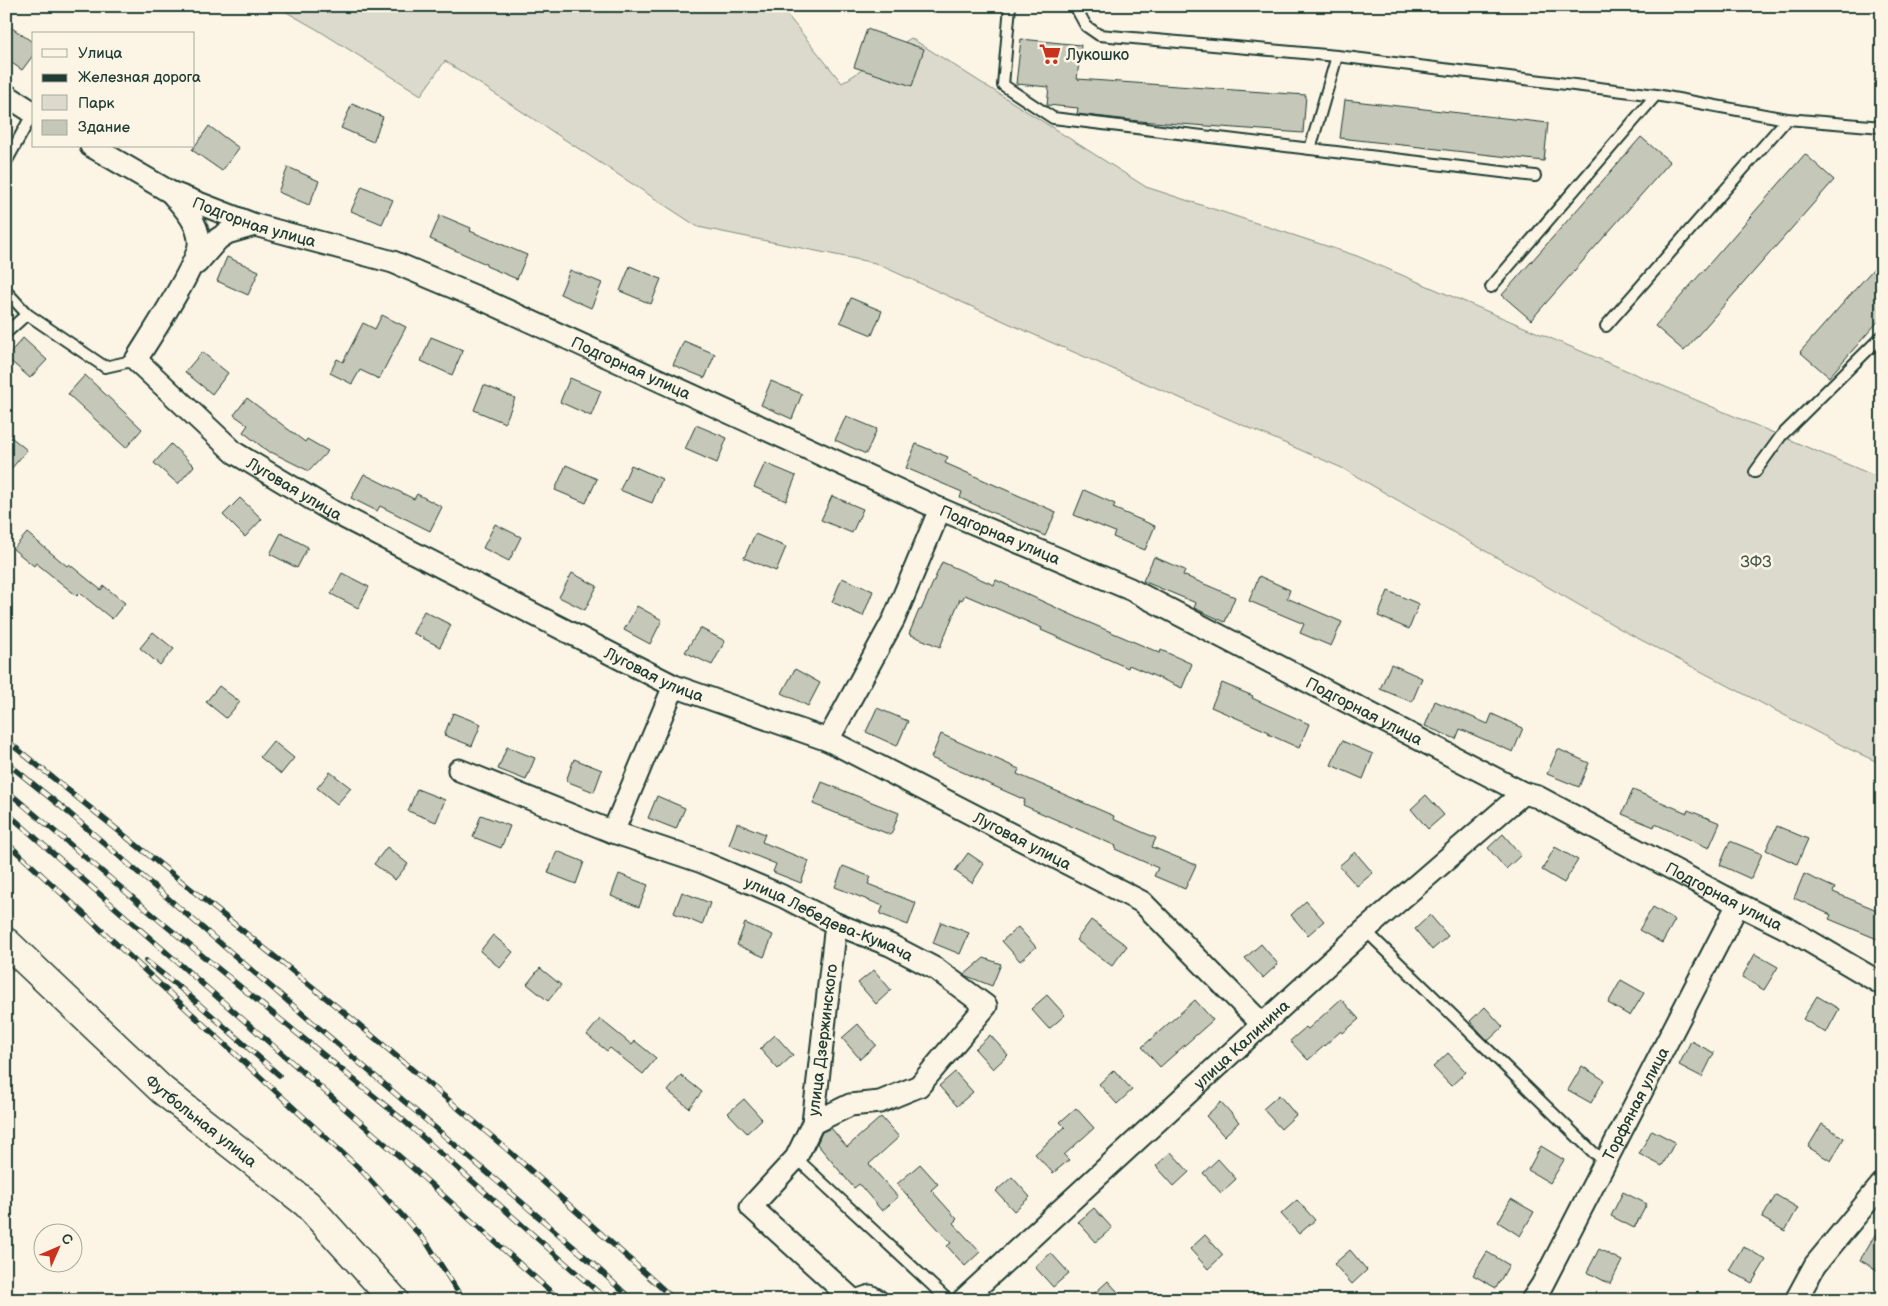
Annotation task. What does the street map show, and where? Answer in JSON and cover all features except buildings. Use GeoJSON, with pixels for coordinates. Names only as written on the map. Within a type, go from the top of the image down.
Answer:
{"type":"FeatureCollection","features":[{"type":"Feature","properties":{"kind":"street"},"geometry":{"type":"LineString","coordinates":[[6,96],[32,112]]}},
{"type":"Feature","properties":{"kind":"street","name":"Подгорная улица"},"geometry":{"type":"LineString","coordinates":[[94,148],[170,192],[255,225],[402,266],[486,302],[940,509],[1130,589],[1522,793],[1538,797],[1792,931],[1882,984]]}},
{"type":"Feature","properties":{"kind":"street"},"geometry":{"type":"LineString","coordinates":[[136,360],[188,273],[200,242],[192,218],[170,192]]}},
{"type":"Feature","properties":{"kind":"street"},"geometry":{"type":"LineString","coordinates":[[188,273],[218,239],[227,233],[255,225]]}},
{"type":"Feature","properties":{"kind":"street","name":"Луговая улица"},"geometry":{"type":"LineString","coordinates":[[136,360],[235,453],[332,511],[674,686],[828,740],[1142,902],[1263,1024]]}},
{"type":"Feature","properties":{"kind":"street"},"geometry":{"type":"LineString","coordinates":[[828,740],[894,619],[940,509]]}},
{"type":"Feature","properties":{"kind":"street"},"geometry":{"type":"LineString","coordinates":[[613,832],[674,686]]}},
{"type":"Feature","properties":{"kind":"street","name":"улица Лебедева-Кумача"},"geometry":{"type":"LineString","coordinates":[[459,770],[613,832],[702,862],[782,896],[836,924],[890,945],[936,969],[986,1006],[918,1086],[880,1102],[850,1105],[813,1123]]}},
{"type":"Feature","properties":{"kind":"street","name":"улица Калинина"},"geometry":{"type":"LineString","coordinates":[[964,1300],[1365,930],[1522,793]]}},
{"type":"Feature","properties":{"kind":"street","name":"Торфяная улица"},"geometry":{"type":"LineString","coordinates":[[1532,1300],[1542,1285],[1738,904]]}},
{"type":"Feature","properties":{"kind":"street","name":"улица Дзержинского"},"geometry":{"type":"LineString","coordinates":[[836,924],[813,1123],[796,1158],[751,1207],[852,1300]]}},
{"type":"Feature","properties":{"kind":"street","name":"Футбольная улица"},"geometry":{"type":"LineString","coordinates":[[6,942],[162,1090],[307,1204],[394,1300]]}},
{"type":"Feature","properties":{"kind":"street"},"geometry":{"type":"LineString","coordinates":[[1796,1300],[1815,1264],[1882,1184]]}},
{"type":"Feature","properties":{"kind":"street"},"geometry":{"type":"LineString","coordinates":[[858,1300],[870,1296],[877,1300]]}},
{"type":"Feature","properties":{"kind":"lane"},"geometry":{"type":"LineString","coordinates":[[1010,6],[1003,85],[1053,118],[1535,176]]}},
{"type":"Feature","properties":{"kind":"lane"},"geometry":{"type":"LineString","coordinates":[[1075,6],[1086,26],[1099,35],[1337,56],[1656,94],[1787,119],[1882,128]]}},
{"type":"Feature","properties":{"kind":"lane"},"geometry":{"type":"LineString","coordinates":[[1310,149],[1337,56]]}},
{"type":"Feature","properties":{"kind":"lane"},"geometry":{"type":"LineString","coordinates":[[1491,287],[1656,94]]}},
{"type":"Feature","properties":{"kind":"lane"},"geometry":{"type":"LineString","coordinates":[[6,162],[32,116]]}},
{"type":"Feature","properties":{"kind":"lane"},"geometry":{"type":"LineString","coordinates":[[1606,326],[1787,119]]}},
{"type":"Feature","properties":{"kind":"lane"},"geometry":{"type":"LineString","coordinates":[[6,291],[27,314],[105,367],[136,360]]}},
{"type":"Feature","properties":{"kind":"lane"},"geometry":{"type":"LineString","coordinates":[[6,333],[27,314]]}},
{"type":"Feature","properties":{"kind":"lane"},"geometry":{"type":"LineString","coordinates":[[1755,472],[1781,436],[1882,336]]}},
{"type":"Feature","properties":{"kind":"lane"},"geometry":{"type":"LineString","coordinates":[[1365,930],[1594,1153],[1606,1160]]}},
{"type":"Feature","properties":{"kind":"lane"},"geometry":{"type":"LineString","coordinates":[[796,1158],[948,1300]]}},
{"type":"Feature","properties":{"kind":"green space","name":"ЗФЗ"},"geometry":{"type":"Polygon","coordinates":[[[276,6],[780,6],[842,83],[911,38],[1146,187],[1357,256],[1882,479],[1882,764],[1847,748],[1624,631],[1342,468],[1048,341],[875,263],[698,227],[445,61],[421,95],[318,30],[276,6]]]}},
{"type":"Feature","properties":{"kind":"railway"},"geometry":{"type":"LineString","coordinates":[[6,740],[357,1023],[509,1151],[675,1300]]}},
{"type":"Feature","properties":{"kind":"railway"},"geometry":{"type":"LineString","coordinates":[[6,762],[69,813],[591,1262],[632,1300]]}},
{"type":"Feature","properties":{"kind":"railway"},"geometry":{"type":"LineString","coordinates":[[6,790],[165,925],[403,1120],[607,1300]]}},
{"type":"Feature","properties":{"kind":"railway"},"geometry":{"type":"LineString","coordinates":[[6,812],[407,1163],[560,1300]]}},
{"type":"Feature","properties":{"kind":"railway"},"geometry":{"type":"LineString","coordinates":[[6,842],[363,1172],[427,1243],[463,1300]]}},
{"type":"Feature","properties":{"kind":"railway"},"geometry":{"type":"LineString","coordinates":[[146,961],[184,991],[279,1075]]}},
{"type":"Feature","properties":{"kind":"place","name":"Лукошко"},"geometry":{"type":"Point","coordinates":[1050,54]}}]}
